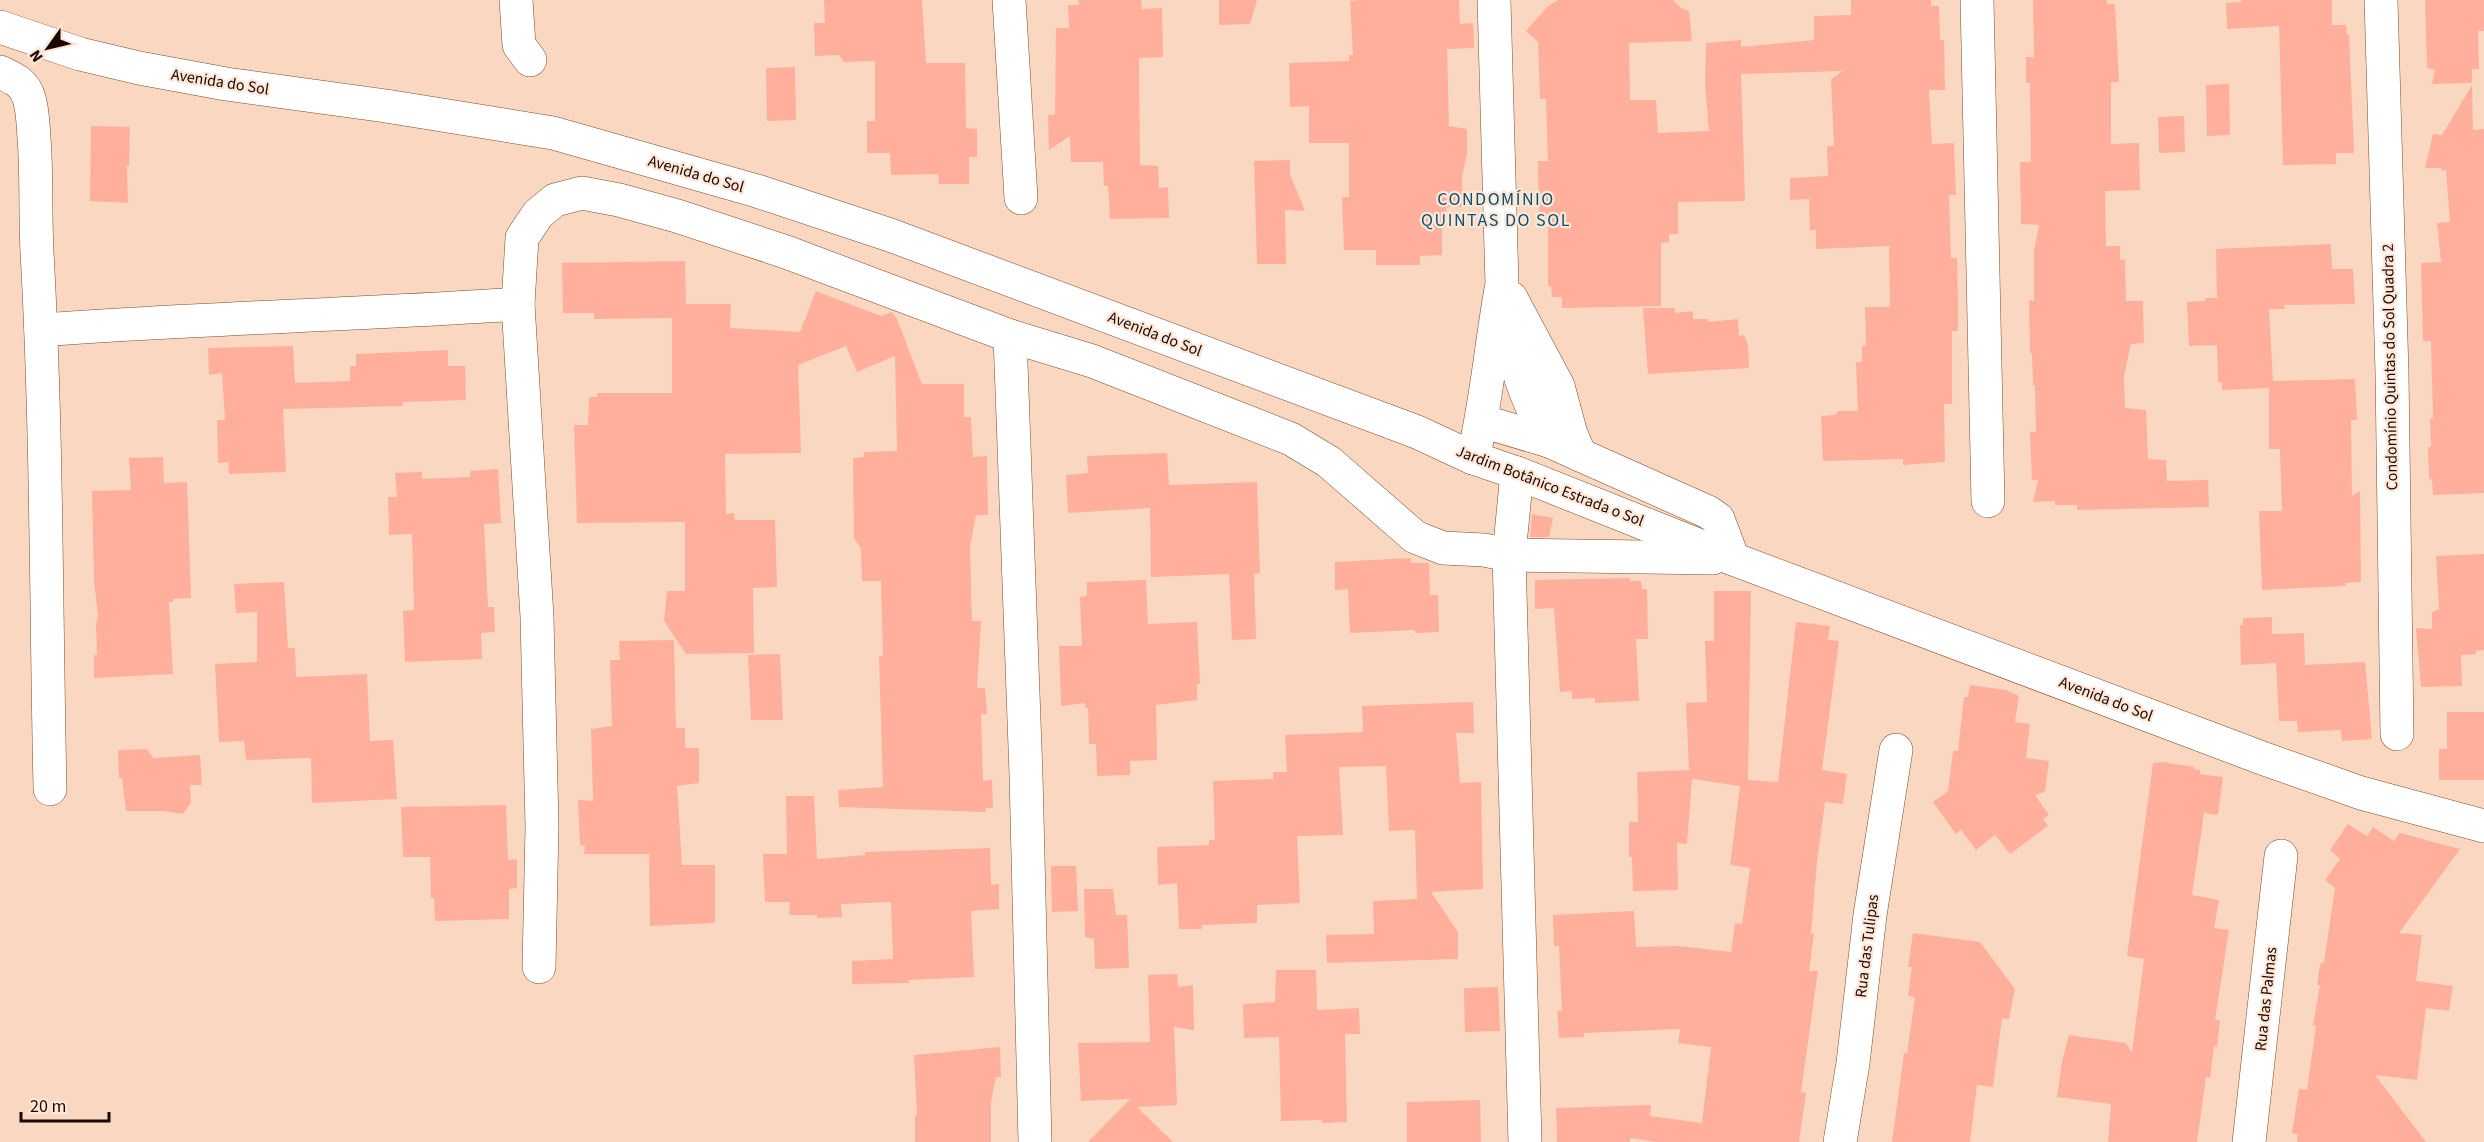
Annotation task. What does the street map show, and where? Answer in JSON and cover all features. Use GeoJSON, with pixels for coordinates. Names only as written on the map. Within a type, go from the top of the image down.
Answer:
{"type":"FeatureCollection","features":[{"type":"Feature","properties":{"kind":"street"},"geometry":{"type":"LineString","coordinates":[[516,0],[519,45],[530,60]]}},
{"type":"Feature","properties":{"kind":"street"},"geometry":{"type":"LineString","coordinates":[[1009,0],[1021,198]]}},
{"type":"Feature","properties":{"kind":"street"},"geometry":{"type":"LineString","coordinates":[[1494,0],[1503,286],[1514,362],[1526,396],[1549,441]]}},
{"type":"Feature","properties":{"kind":"street"},"geometry":{"type":"LineString","coordinates":[[1977,0],[1988,501]]}},
{"type":"Feature","properties":{"kind":"street","name":"Condomínio Quintas do Sol Quadra 2"},"geometry":{"type":"LineString","coordinates":[[2380,0],[2392,384],[2397,734]]}},
{"type":"Feature","properties":{"kind":"street","name":"Avenida do Sol"},"geometry":{"type":"LineString","coordinates":[[0,27],[80,54],[139,68],[226,84],[386,106],[553,134],[757,190],[890,235],[1368,413]]}},
{"type":"Feature","properties":{"kind":"street"},"geometry":{"type":"LineString","coordinates":[[0,72],[24,86],[32,107],[41,330],[50,789]]}},
{"type":"Feature","properties":{"kind":"street"},"geometry":{"type":"LineString","coordinates":[[539,967],[542,826],[537,617],[518,304],[522,238],[538,214],[555,200],[582,193],[619,200],[676,216],[786,252],[1010,336],[1092,361],[1291,439],[1329,462],[1415,537],[1443,548],[1484,550],[1509,555],[1733,559],[1718,519],[1708,512],[1549,441],[1482,421]]}},
{"type":"Feature","properties":{"kind":"street"},"geometry":{"type":"LineString","coordinates":[[1473,458],[1482,421],[1495,321],[1503,286]]}},
{"type":"Feature","properties":{"kind":"street"},"geometry":{"type":"LineString","coordinates":[[1503,286],[1555,378],[1571,434],[1580,455]]}},
{"type":"Feature","properties":{"kind":"street"},"geometry":{"type":"LineString","coordinates":[[41,330],[138,322],[437,310],[518,304]]}},
{"type":"Feature","properties":{"kind":"street"},"geometry":{"type":"LineString","coordinates":[[1010,336],[1026,775],[1035,1142]]}},
{"type":"Feature","properties":{"kind":"street","name":"Jardim Botânico Estrada o Sol"},"geometry":{"type":"LineString","coordinates":[[1368,413],[1417,432],[1473,458],[1517,473],[1733,559]]}},
{"type":"Feature","properties":{"kind":"street"},"geometry":{"type":"LineString","coordinates":[[1517,473],[1509,555],[1525,1142]]}},
{"type":"Feature","properties":{"kind":"street","name":"Avenida do Sol"},"geometry":{"type":"LineString","coordinates":[[1733,559],[2361,794],[2484,826]]}},
{"type":"Feature","properties":{"kind":"street","name":"Rua das Tulipas"},"geometry":{"type":"LineString","coordinates":[[1839,1142],[1852,1063],[1870,915],[1896,750]]}},
{"type":"Feature","properties":{"kind":"street","name":"Rua das Palmas"},"geometry":{"type":"LineString","coordinates":[[2249,1142],[2281,856]]}},
{"type":"Feature","properties":{"kind":"building"},"geometry":{"type":"Polygon","coordinates":[[[824,0],[922,0],[926,63],[965,63],[966,128],[977,129],[977,157],[969,157],[969,184],[939,184],[938,174],[891,175],[890,153],[867,153],[867,121],[875,121],[875,61],[844,62],[839,55],[815,56],[814,23],[825,23],[824,0]]]}},
{"type":"Feature","properties":{"kind":"building"},"geometry":{"type":"Polygon","coordinates":[[[1078,0],[1141,0],[1142,9],[1162,8],[1163,57],[1139,58],[1140,165],[1158,166],[1159,188],[1168,187],[1169,218],[1110,219],[1108,186],[1104,186],[1103,162],[1071,162],[1070,136],[1049,150],[1048,115],[1055,115],[1056,28],[1069,28],[1068,5],[1079,5],[1078,0]]]}},
{"type":"Feature","properties":{"kind":"building"},"geometry":{"type":"Polygon","coordinates":[[[1219,0],[1257,0],[1250,24],[1219,25],[1219,0]]]}},
{"type":"Feature","properties":{"kind":"building"},"geometry":{"type":"Polygon","coordinates":[[[1459,0],[1460,24],[1473,23],[1474,48],[1447,49],[1449,126],[1467,129],[1467,154],[1462,177],[1463,207],[1447,207],[1442,230],[1442,255],[1420,256],[1420,265],[1376,265],[1376,250],[1344,250],[1342,197],[1349,197],[1349,143],[1309,143],[1309,106],[1290,107],[1289,63],[1349,61],[1349,55],[1353,55],[1350,1],[1459,0]]]}},
{"type":"Feature","properties":{"kind":"building"},"geometry":{"type":"Polygon","coordinates":[[[1558,0],[1673,0],[1681,8],[1689,11],[1692,41],[1629,43],[1630,100],[1656,100],[1658,133],[1709,131],[1705,85],[1706,43],[1741,40],[1741,47],[1814,40],[1814,16],[1851,15],[1851,0],[1931,0],[1931,6],[1939,6],[1940,40],[1944,40],[1945,90],[1929,90],[1932,144],[1954,143],[1956,195],[1949,195],[1951,258],[1957,258],[1958,300],[1958,331],[1952,331],[1952,404],[1944,404],[1945,462],[1903,465],[1903,459],[1823,461],[1821,416],[1835,415],[1838,411],[1858,411],[1856,362],[1862,362],[1862,346],[1866,345],[1865,307],[1890,307],[1889,246],[1816,249],[1816,230],[1810,230],[1809,199],[1790,200],[1790,178],[1828,176],[1827,146],[1834,146],[1831,79],[1843,71],[1741,74],[1745,201],[1678,202],[1678,234],[1669,234],[1669,242],[1661,243],[1661,306],[1562,308],[1562,297],[1552,297],[1551,286],[1548,286],[1548,224],[1540,224],[1538,173],[1538,161],[1548,161],[1546,99],[1540,99],[1538,42],[1526,31],[1547,7],[1558,0]]]}},
{"type":"Feature","properties":{"kind":"building"},"geometry":{"type":"Polygon","coordinates":[[[2033,0],[2107,0],[2107,4],[2115,4],[2119,82],[2111,82],[2111,144],[2139,143],[2140,190],[2105,191],[2106,246],[2120,246],[2120,260],[2125,259],[2126,301],[2143,301],[2144,343],[2131,344],[2124,376],[2125,408],[2146,410],[2148,459],[2166,460],[2167,481],[2208,480],[2209,507],[2077,510],[2077,505],[2055,505],[2055,501],[2033,502],[2038,480],[2032,480],[2030,432],[2036,432],[2035,385],[2033,385],[2032,353],[2030,353],[2029,300],[2034,301],[2034,250],[2039,225],[2021,224],[2020,162],[2031,162],[2030,83],[2026,83],[2026,57],[2034,57],[2033,0]]]}},
{"type":"Feature","properties":{"kind":"building"},"geometry":{"type":"Polygon","coordinates":[[[2241,0],[2332,0],[2332,25],[2346,25],[2347,35],[2349,34],[2354,153],[2336,153],[2336,164],[2283,165],[2279,26],[2227,29],[2226,3],[2241,2],[2241,0]]]}},
{"type":"Feature","properties":{"kind":"building"},"geometry":{"type":"Polygon","coordinates":[[[2425,0],[2484,0],[2484,31],[2478,31],[2479,69],[2472,69],[2472,83],[2432,84],[2435,70],[2427,68],[2425,0]]]}},
{"type":"Feature","properties":{"kind":"building"},"geometry":{"type":"Polygon","coordinates":[[[795,67],[796,120],[767,121],[766,68],[795,67]]]}},
{"type":"Feature","properties":{"kind":"building"},"geometry":{"type":"Polygon","coordinates":[[[2229,84],[2230,135],[2207,136],[2206,85],[2229,84]]]}},
{"type":"Feature","properties":{"kind":"building"},"geometry":{"type":"Polygon","coordinates":[[[2472,85],[2473,130],[2484,129],[2484,493],[2433,495],[2432,479],[2429,480],[2428,447],[2431,447],[2430,419],[2433,418],[2431,341],[2423,341],[2421,263],[2441,262],[2437,223],[2450,222],[2446,170],[2425,168],[2433,134],[2442,135],[2472,85]]]}},
{"type":"Feature","properties":{"kind":"building"},"geometry":{"type":"Polygon","coordinates":[[[2184,116],[2185,152],[2159,153],[2158,117],[2184,116]]]}},
{"type":"Feature","properties":{"kind":"building"},"geometry":{"type":"Polygon","coordinates":[[[91,126],[130,127],[129,166],[127,166],[128,203],[90,201],[91,126]]]}},
{"type":"Feature","properties":{"kind":"building"},"geometry":{"type":"Polygon","coordinates":[[[1290,160],[1290,174],[1305,211],[1285,210],[1286,264],[1257,264],[1254,161],[1290,160]]]}},
{"type":"Feature","properties":{"kind":"building"},"geometry":{"type":"Polygon","coordinates":[[[2331,244],[2332,269],[2353,269],[2355,304],[2284,305],[2285,309],[2269,309],[2273,381],[2355,379],[2357,420],[2351,420],[2352,496],[2360,491],[2361,582],[2346,583],[2346,586],[2262,590],[2259,511],[2282,511],[2280,449],[2269,449],[2269,388],[2222,390],[2222,382],[2218,382],[2217,345],[2189,346],[2187,302],[2217,298],[2216,249],[2331,244]]]}},
{"type":"Feature","properties":{"kind":"building"},"geometry":{"type":"Polygon","coordinates":[[[685,261],[686,304],[731,304],[730,328],[800,332],[816,291],[881,316],[892,312],[897,319],[922,384],[964,384],[964,417],[971,417],[973,457],[987,456],[988,515],[976,515],[970,547],[972,621],[981,621],[977,688],[985,688],[987,714],[981,714],[983,781],[992,780],[993,808],[985,808],[986,812],[839,807],[838,790],[883,787],[879,656],[883,656],[881,581],[862,581],[861,549],[854,538],[853,458],[864,457],[864,452],[897,451],[895,356],[857,372],[846,346],[798,365],[801,453],[725,454],[726,514],[734,513],[735,520],[775,520],[777,587],[753,588],[754,653],[686,654],[664,621],[667,591],[685,591],[685,522],[577,523],[574,425],[588,425],[589,397],[597,397],[597,393],[672,393],[672,318],[594,319],[594,313],[563,313],[562,263],[685,261]]]}},
{"type":"Feature","properties":{"kind":"building"},"geometry":{"type":"Polygon","coordinates":[[[1643,308],[1675,308],[1675,313],[1693,311],[1693,319],[1708,319],[1708,322],[1738,319],[1739,336],[1744,335],[1748,345],[1749,368],[1648,374],[1643,308]]]}},
{"type":"Feature","properties":{"kind":"building"},"geometry":{"type":"Polygon","coordinates":[[[293,346],[295,383],[350,381],[350,366],[356,366],[356,354],[448,350],[448,366],[465,366],[466,400],[403,402],[403,406],[283,409],[286,472],[229,474],[228,462],[218,463],[217,420],[225,420],[222,373],[209,375],[208,348],[293,346]]]}},
{"type":"Feature","properties":{"kind":"building"},"geometry":{"type":"Polygon","coordinates":[[[1167,453],[1169,485],[1257,482],[1260,573],[1254,574],[1256,639],[1232,640],[1229,574],[1151,577],[1150,508],[1068,513],[1066,475],[1088,473],[1087,456],[1167,453]]]}},
{"type":"Feature","properties":{"kind":"building"},"geometry":{"type":"Polygon","coordinates":[[[163,457],[164,483],[187,482],[191,598],[173,599],[173,602],[169,602],[173,674],[94,678],[98,616],[94,581],[92,491],[131,490],[129,458],[163,457]]]}},
{"type":"Feature","properties":{"kind":"building"},"geometry":{"type":"Polygon","coordinates":[[[498,469],[501,523],[484,524],[488,607],[494,607],[495,632],[481,633],[482,659],[405,662],[403,611],[414,610],[412,534],[389,535],[388,497],[397,497],[395,473],[422,472],[422,479],[470,477],[470,471],[498,469]]]}},
{"type":"Feature","properties":{"kind":"building"},"geometry":{"type":"Polygon","coordinates":[[[1532,514],[1553,518],[1549,537],[1530,537],[1532,514]]]}},
{"type":"Feature","properties":{"kind":"building"},"geometry":{"type":"Polygon","coordinates":[[[2484,554],[2484,650],[2476,651],[2476,654],[2461,655],[2462,686],[2421,687],[2416,628],[2432,629],[2432,612],[2439,609],[2436,556],[2484,554]]]}},
{"type":"Feature","properties":{"kind":"building"},"geometry":{"type":"Polygon","coordinates":[[[1411,558],[1411,563],[1429,563],[1430,595],[1438,595],[1439,632],[1415,633],[1415,630],[1350,633],[1348,589],[1335,590],[1335,562],[1411,558]]]}},
{"type":"Feature","properties":{"kind":"building"},"geometry":{"type":"Polygon","coordinates":[[[1630,578],[1630,581],[1641,581],[1642,589],[1647,589],[1648,639],[1636,639],[1639,701],[1595,703],[1595,698],[1572,699],[1572,691],[1560,692],[1554,608],[1535,609],[1535,580],[1630,578]]]}},
{"type":"Feature","properties":{"kind":"building"},"geometry":{"type":"Polygon","coordinates":[[[1146,580],[1148,624],[1197,622],[1200,684],[1197,684],[1197,700],[1156,705],[1157,760],[1130,761],[1130,775],[1097,776],[1096,744],[1089,744],[1088,708],[1085,708],[1085,703],[1061,706],[1059,646],[1082,646],[1080,597],[1087,596],[1087,582],[1146,580]]]}},
{"type":"Feature","properties":{"kind":"building"},"geometry":{"type":"Polygon","coordinates":[[[284,582],[288,648],[295,648],[296,677],[367,674],[370,741],[393,740],[397,799],[312,803],[311,758],[246,760],[244,741],[219,742],[215,664],[257,662],[257,612],[236,613],[234,584],[284,582]]]}},
{"type":"Feature","properties":{"kind":"building"},"geometry":{"type":"Polygon","coordinates":[[[1714,591],[1751,591],[1748,780],[1778,782],[1796,622],[1830,626],[1828,640],[1839,641],[1822,770],[1847,774],[1843,804],[1825,802],[1817,862],[1811,934],[1814,934],[1809,971],[1818,971],[1801,1092],[1806,1093],[1799,1142],[1656,1142],[1630,1138],[1630,1142],[1557,1142],[1556,1108],[1651,1105],[1650,1116],[1702,1123],[1711,1047],[1678,1043],[1680,1029],[1584,1033],[1584,1037],[1559,1038],[1557,1011],[1562,1011],[1559,946],[1554,946],[1553,915],[1634,911],[1636,947],[1679,946],[1731,952],[1735,923],[1742,924],[1750,868],[1730,865],[1740,786],[1692,779],[1687,844],[1677,843],[1678,890],[1633,891],[1632,857],[1629,857],[1629,822],[1638,822],[1637,772],[1689,770],[1686,703],[1707,702],[1705,641],[1714,641],[1714,591]]]}},
{"type":"Feature","properties":{"kind":"building"},"geometry":{"type":"Polygon","coordinates":[[[2272,617],[2272,634],[2304,633],[2305,665],[2365,662],[2372,739],[2342,741],[2341,730],[2298,732],[2297,721],[2279,721],[2276,663],[2241,665],[2240,625],[2243,625],[2243,618],[2272,617]]]}},
{"type":"Feature","properties":{"kind":"building"},"geometry":{"type":"Polygon","coordinates":[[[674,640],[676,728],[685,728],[685,748],[699,748],[699,783],[677,786],[682,865],[715,865],[715,923],[650,926],[649,854],[584,854],[585,846],[580,845],[578,800],[593,801],[591,729],[612,726],[610,660],[620,660],[619,641],[674,640]]]}},
{"type":"Feature","properties":{"kind":"building"},"geometry":{"type":"Polygon","coordinates":[[[780,654],[783,720],[751,720],[748,655],[780,654]]]}},
{"type":"Feature","properties":{"kind":"building"},"geometry":{"type":"Polygon","coordinates":[[[1970,685],[2006,690],[2019,696],[2015,722],[2030,724],[2026,758],[2049,761],[2045,792],[2035,795],[2049,815],[2043,819],[2048,826],[2010,854],[1995,835],[1976,850],[1961,830],[1956,834],[1933,802],[1948,791],[1953,751],[1958,751],[1964,697],[1968,697],[1970,685]]]}},
{"type":"Feature","properties":{"kind":"building"},"geometry":{"type":"Polygon","coordinates":[[[1473,702],[1474,733],[1456,733],[1460,783],[1481,782],[1483,889],[1431,892],[1458,932],[1458,959],[1327,963],[1326,935],[1374,934],[1373,901],[1417,899],[1415,830],[1389,831],[1386,766],[1339,767],[1343,835],[1297,836],[1300,903],[1257,905],[1257,923],[1202,925],[1202,929],[1179,929],[1177,883],[1158,885],[1157,847],[1209,845],[1209,840],[1215,840],[1213,781],[1273,779],[1273,772],[1287,772],[1285,735],[1363,732],[1362,706],[1473,702]]]}},
{"type":"Feature","properties":{"kind":"building"},"geometry":{"type":"Polygon","coordinates":[[[2447,712],[2484,712],[2484,780],[2439,780],[2439,749],[2447,749],[2447,712]]]}},
{"type":"Feature","properties":{"kind":"building"},"geometry":{"type":"Polygon","coordinates":[[[147,749],[153,758],[200,755],[202,785],[190,785],[191,803],[183,814],[162,811],[126,811],[122,778],[119,778],[118,750],[147,749]]]}},
{"type":"Feature","properties":{"kind":"building"},"geometry":{"type":"Polygon","coordinates":[[[2162,762],[2194,767],[2200,770],[2200,774],[2223,777],[2218,815],[2204,813],[2192,895],[2219,900],[2214,928],[2229,930],[2215,1020],[2220,1020],[2217,1047],[2214,1046],[2210,1078],[2206,1077],[2197,1142],[2108,1142],[2111,1104],[2057,1097],[2062,1061],[2069,1035],[2126,1043],[2132,1052],[2144,959],[2127,956],[2153,763],[2162,762]]]}},
{"type":"Feature","properties":{"kind":"building"},"geometry":{"type":"Polygon","coordinates":[[[786,796],[814,796],[817,859],[865,855],[865,852],[990,848],[991,885],[999,884],[999,909],[971,911],[974,977],[909,980],[909,983],[852,984],[852,961],[893,959],[891,902],[841,904],[842,917],[817,918],[817,915],[789,915],[790,902],[765,902],[763,854],[787,854],[786,796]]]}},
{"type":"Feature","properties":{"kind":"building"},"geometry":{"type":"Polygon","coordinates":[[[506,805],[508,860],[517,859],[517,888],[509,889],[509,919],[435,921],[434,898],[431,898],[430,857],[403,857],[401,807],[506,805]]]}},
{"type":"Feature","properties":{"kind":"building"},"geometry":{"type":"Polygon","coordinates":[[[2348,824],[2367,836],[2373,827],[2394,841],[2400,833],[2460,849],[2399,933],[2422,935],[2416,981],[2453,986],[2449,1011],[2426,1008],[2417,1080],[2375,1075],[2426,1142],[2297,1142],[2298,1134],[2292,1133],[2299,1089],[2307,1090],[2316,1026],[2313,1025],[2320,985],[2317,985],[2320,964],[2324,962],[2335,888],[2325,880],[2340,859],[2330,850],[2348,824]]]}},
{"type":"Feature","properties":{"kind":"building"},"geometry":{"type":"Polygon","coordinates":[[[1051,866],[1076,866],[1078,911],[1052,912],[1051,866]]]}},
{"type":"Feature","properties":{"kind":"building"},"geometry":{"type":"Polygon","coordinates":[[[1084,889],[1113,889],[1116,915],[1127,915],[1129,968],[1095,969],[1094,939],[1085,937],[1084,889]]]}},
{"type":"Feature","properties":{"kind":"building"},"geometry":{"type":"Polygon","coordinates":[[[1913,933],[1980,942],[2015,989],[2009,1019],[2002,1018],[1993,1087],[1977,1085],[1970,1142],[1892,1142],[1904,1053],[1907,1053],[1915,997],[1908,996],[1912,967],[1908,967],[1913,933]]]}},
{"type":"Feature","properties":{"kind":"building"},"geometry":{"type":"Polygon","coordinates":[[[1276,970],[1316,970],[1317,1010],[1359,1008],[1360,1034],[1345,1034],[1347,1122],[1281,1121],[1279,1037],[1244,1038],[1243,1004],[1275,1002],[1276,970]]]}},
{"type":"Feature","properties":{"kind":"building"},"geometry":{"type":"Polygon","coordinates":[[[1177,974],[1178,987],[1193,985],[1194,1030],[1174,1027],[1177,1105],[1137,1107],[1173,1142],[1088,1142],[1130,1099],[1081,1101],[1078,1043],[1150,1042],[1148,975],[1177,974]]]}},
{"type":"Feature","properties":{"kind":"building"},"geometry":{"type":"Polygon","coordinates":[[[1498,987],[1500,1031],[1465,1032],[1464,988],[1498,987]]]}},
{"type":"Feature","properties":{"kind":"building"},"geometry":{"type":"Polygon","coordinates":[[[1000,1047],[1001,1077],[996,1077],[991,1102],[991,1142],[915,1142],[915,1116],[917,1116],[914,1055],[1000,1047]]]}},
{"type":"Feature","properties":{"kind":"building"},"geometry":{"type":"Polygon","coordinates":[[[1480,1100],[1481,1142],[1407,1142],[1407,1102],[1480,1100]]]}},
{"type":"Feature","properties":{"kind":"district","name":"CONDOMÍNIO QUINTAS DO SOL"},"geometry":{"type":"Point","coordinates":[1496,209]}}]}
